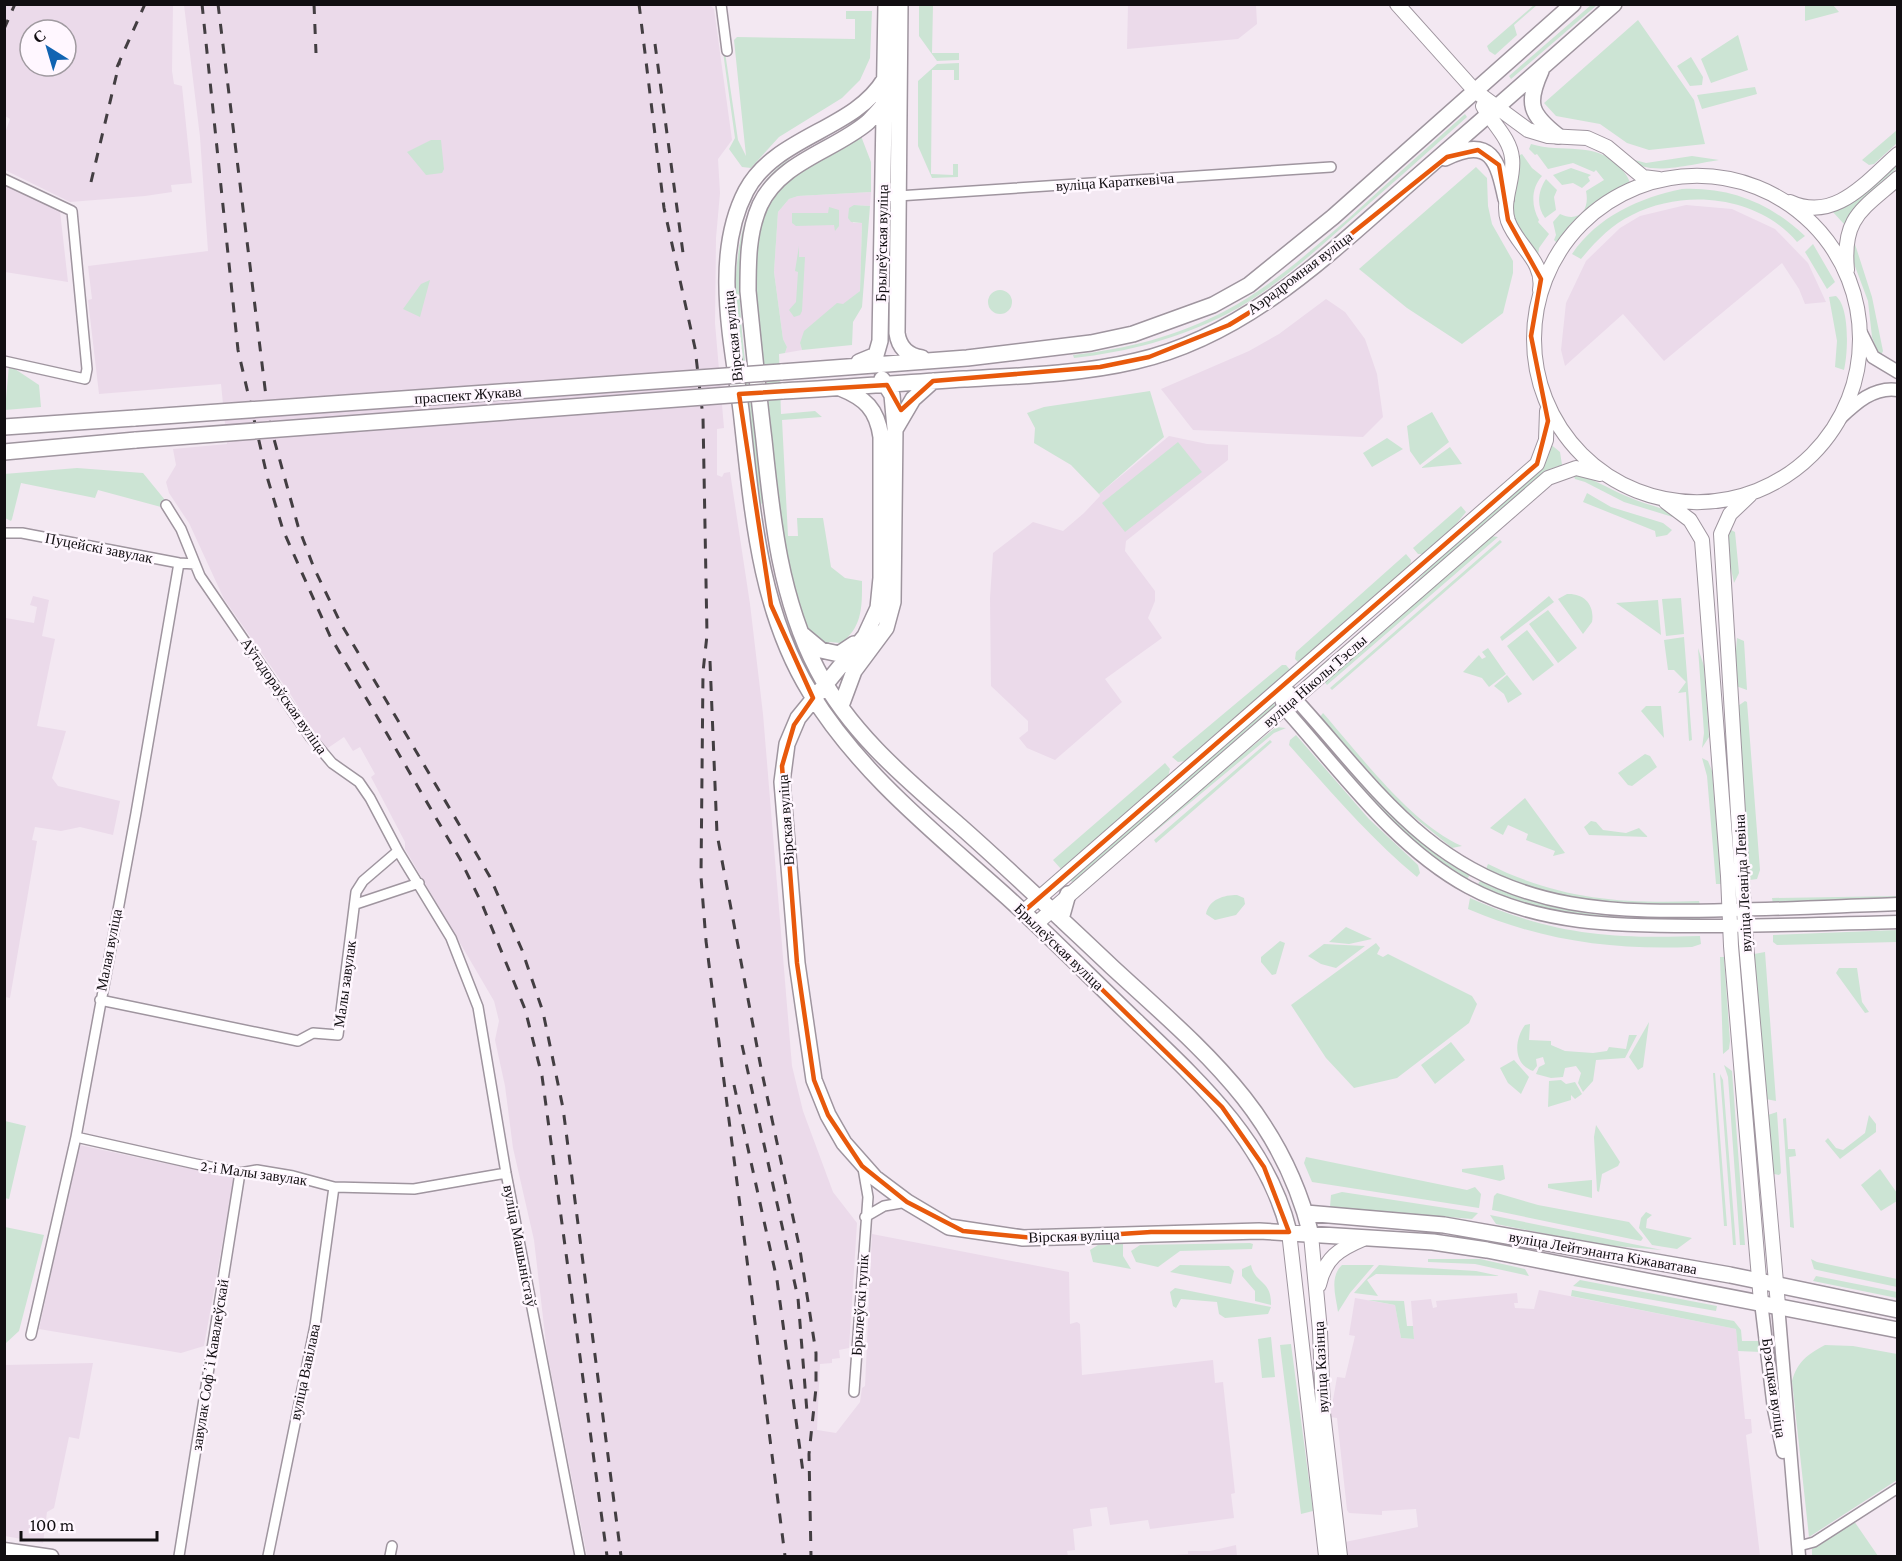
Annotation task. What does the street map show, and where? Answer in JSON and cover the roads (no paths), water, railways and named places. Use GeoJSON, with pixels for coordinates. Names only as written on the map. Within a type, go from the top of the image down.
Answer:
{"type":"FeatureCollection","features":[{"type":"Feature","properties":{"kind":"main road","name":"Брылеўская вуліца"},"geometry":{"type":"LineString","coordinates":[[845,367],[871,358],[878,350],[886,4]]}},
{"type":"Feature","properties":{"kind":"main road","name":"Брылеўская вуліца"},"geometry":{"type":"LineString","coordinates":[[900,4],[898,341],[906,352],[931,360]]}},
{"type":"Feature","properties":{"kind":"main road"},"geometry":{"type":"LineString","coordinates":[[1397,4],[1493,111],[1512,155],[1513,167],[1506,199]]}},
{"type":"Feature","properties":{"kind":"main road","name":"Аэрадромная вуліца"},"geometry":{"type":"LineString","coordinates":[[931,360],[1027,352],[1091,343],[1133,334],[1213,305],[1249,285],[1284,257],[1573,4]]}},
{"type":"Feature","properties":{"kind":"main road","name":"Аэрадромная вуліца"},"geometry":{"type":"LineString","coordinates":[[840,388],[1100,367],[1136,361],[1190,343],[1229,326],[1265,303],[1328,255],[1614,4]]}},
{"type":"Feature","properties":{"kind":"main road"},"geometry":{"type":"LineString","coordinates":[[1544,66],[1535,85],[1532,104],[1540,122],[1558,135]]}},
{"type":"Feature","properties":{"kind":"main road","name":"Вірская вуліца"},"geometry":{"type":"LineString","coordinates":[[884,80],[875,93],[862,103],[793,145],[761,171],[747,189],[740,206],[730,249],[727,284],[760,548],[779,629],[813,697],[794,725],[783,766],[784,814],[797,963],[814,1080],[828,1116],[844,1143],[862,1166],[907,1202],[949,1227],[1023,1238],[1054,1239],[1151,1232],[1289,1232],[1311,1235]]}},
{"type":"Feature","properties":{"kind":"main road","name":"Вірская вуліца"},"geometry":{"type":"LineString","coordinates":[[825,683],[802,634],[775,540],[748,291],[748,254],[754,221],[768,191],[791,169],[866,123],[884,105],[899,83]]}},
{"type":"Feature","properties":{"kind":"main road"},"geometry":{"type":"LineString","coordinates":[[862,103],[884,105],[900,133]]}},
{"type":"Feature","properties":{"kind":"main road"},"geometry":{"type":"LineString","coordinates":[[1493,111],[1537,134],[1597,142],[1643,177],[1664,179],[1707,175],[1739,179],[1803,207],[1823,208],[1837,204],[1898,154]]}},
{"type":"Feature","properties":{"kind":"main road"},"geometry":{"type":"LineString","coordinates":[[866,123],[875,124],[884,135]]}},
{"type":"Feature","properties":{"kind":"main road"},"geometry":{"type":"LineString","coordinates":[[1429,167],[1460,151],[1470,149],[1486,153],[1499,165],[1508,220],[1515,236],[1537,266],[1542,279],[1532,321],[1532,345],[1538,388],[1546,409],[1573,446],[1605,476],[1636,492],[1665,501],[1719,500],[1751,494],[1785,477],[1809,459],[1821,446],[1838,420],[1855,378],[1861,333],[1858,307],[1848,275],[1846,240],[1852,222],[1898,178]]}},
{"type":"Feature","properties":{"kind":"main road"},"geometry":{"type":"LineString","coordinates":[[1539,295],[1570,238],[1584,223],[1617,199],[1664,179]]}},
{"type":"Feature","properties":{"kind":"main road"},"geometry":{"type":"LineString","coordinates":[[1785,200],[1818,232],[1848,275]]}},
{"type":"Feature","properties":{"kind":"main road","name":"праспект Жукава"},"geometry":{"type":"LineString","coordinates":[[4,427],[931,360]]}},
{"type":"Feature","properties":{"kind":"main road"},"geometry":{"type":"LineString","coordinates":[[841,706],[854,671],[881,636],[891,611],[896,428],[892,394],[887,385],[875,375],[845,367]]}},
{"type":"Feature","properties":{"kind":"main road"},"geometry":{"type":"LineString","coordinates":[[896,428],[913,399],[933,381]]}},
{"type":"Feature","properties":{"kind":"main road"},"geometry":{"type":"LineString","coordinates":[[813,697],[870,630],[878,608],[881,578],[879,419],[872,408],[854,394],[840,388]]}},
{"type":"Feature","properties":{"kind":"main road","name":"праспект Жукава"},"geometry":{"type":"LineString","coordinates":[[4,452],[136,440],[840,388]]}},
{"type":"Feature","properties":{"kind":"main road","name":"вуліца Ніколы Тэслы"},"geometry":{"type":"LineString","coordinates":[[1023,912],[1042,893],[1537,464],[1546,440],[1546,409]]}},
{"type":"Feature","properties":{"kind":"main road","name":"вуліца Ніколы Тэслы"},"geometry":{"type":"LineString","coordinates":[[1068,894],[1548,478],[1576,468],[1605,476]]}},
{"type":"Feature","properties":{"kind":"main road","name":"вуліца Леаніда Левіна"},"geometry":{"type":"LineString","coordinates":[[1751,494],[1730,514],[1721,534],[1745,926],[1776,1284]]}},
{"type":"Feature","properties":{"kind":"main road","name":"вуліца Леаніда Левіна"},"geometry":{"type":"LineString","coordinates":[[1665,501],[1685,514],[1697,528],[1702,540],[1758,1281]]}},
{"type":"Feature","properties":{"kind":"main road"},"geometry":{"type":"LineString","coordinates":[[802,634],[821,650],[839,654],[870,630]]}},
{"type":"Feature","properties":{"kind":"main road","name":"Брылеўская вуліца"},"geometry":{"type":"LineString","coordinates":[[825,683],[862,734],[898,772],[1024,884],[1042,893],[1056,914],[1217,1064],[1253,1107],[1282,1155],[1306,1213]]}},
{"type":"Feature","properties":{"kind":"main road","name":"Брылеўская вуліца"},"geometry":{"type":"LineString","coordinates":[[813,697],[852,752],[874,777],[1036,924],[1208,1092],[1239,1129],[1272,1182],[1289,1232]]}},
{"type":"Feature","properties":{"kind":"main road"},"geometry":{"type":"LineString","coordinates":[[1036,924],[1056,914],[1068,894]]}},
{"type":"Feature","properties":{"kind":"main road"},"geometry":{"type":"LineString","coordinates":[[1130,1015],[1146,998]]}},
{"type":"Feature","properties":{"kind":"main road","name":"вуліца Лейтэнанта Кіжаватава"},"geometry":{"type":"LineString","coordinates":[[1306,1213],[1444,1225],[1776,1284],[1898,1310]]}},
{"type":"Feature","properties":{"kind":"main road","name":"вуліца Казінца"},"geometry":{"type":"LineString","coordinates":[[1306,1213],[1311,1235],[1323,1413],[1340,1557]]}},
{"type":"Feature","properties":{"kind":"main road","name":"вуліца Казінца"},"geometry":{"type":"LineString","coordinates":[[1289,1232],[1326,1557]]}},
{"type":"Feature","properties":{"kind":"main road","name":"вуліца Лейтэнанта Кіжаватава"},"geometry":{"type":"LineString","coordinates":[[1311,1235],[1433,1242],[1487,1250],[1898,1330]]}},
{"type":"Feature","properties":{"kind":"main road"},"geometry":{"type":"LineString","coordinates":[[1317,1299],[1322,1273],[1328,1261],[1338,1250],[1363,1239]]}},
{"type":"Feature","properties":{"kind":"main road","name":"Брэсцкая вуліца"},"geometry":{"type":"LineString","coordinates":[[1758,1281],[1761,1302]]}},
{"type":"Feature","properties":{"kind":"main road","name":"Брэсцкая вуліца"},"geometry":{"type":"LineString","coordinates":[[1776,1284],[1778,1305]]}},
{"type":"Feature","properties":{"kind":"street"},"geometry":{"type":"LineString","coordinates":[[721,4],[727,51]]}},
{"type":"Feature","properties":{"kind":"street","name":"вуліца Караткевіча"},"geometry":{"type":"LineString","coordinates":[[883,197],[1331,167]]}},
{"type":"Feature","properties":{"kind":"street"},"geometry":{"type":"LineString","coordinates":[[4,179],[72,211],[87,369],[85,379],[4,361]]}},
{"type":"Feature","properties":{"kind":"street"},"geometry":{"type":"LineString","coordinates":[[1861,333],[1873,357],[1898,372]]}},
{"type":"Feature","properties":{"kind":"street"},"geometry":{"type":"LineString","coordinates":[[1838,420],[1865,398],[1878,392],[1898,390]]}},
{"type":"Feature","properties":{"kind":"street","name":"Аўтадораўская вуліца"},"geometry":{"type":"LineString","coordinates":[[166,505],[181,529],[195,564],[310,738],[332,763],[358,782],[370,798],[398,851],[451,939]]}},
{"type":"Feature","properties":{"kind":"street","name":"Пуцейскі завулак"},"geometry":{"type":"LineString","coordinates":[[4,533],[22,533],[178,563],[195,564]]}},
{"type":"Feature","properties":{"kind":"street","name":"Малая вуліца"},"geometry":{"type":"LineString","coordinates":[[31,1335],[76,1137],[138,802],[178,563]]}},
{"type":"Feature","properties":{"kind":"street"},"geometry":{"type":"LineString","coordinates":[[1898,904],[1675,913],[1607,910],[1544,898],[1503,884],[1444,852],[1408,822],[1289,692],[1278,690],[1284,708],[1385,821],[1433,863],[1468,887],[1519,909],[1583,923],[1745,926],[1898,922]]}},
{"type":"Feature","properties":{"kind":"street","name":"Малы завулак"},"geometry":{"type":"LineString","coordinates":[[100,1000],[298,1041],[313,1033],[338,1035],[356,892],[363,881],[398,851]]}},
{"type":"Feature","properties":{"kind":"street"},"geometry":{"type":"LineString","coordinates":[[356,903],[419,883]]}},
{"type":"Feature","properties":{"kind":"street","name":"вуліца Машыністаў"},"geometry":{"type":"LineString","coordinates":[[451,939],[478,1007],[506,1173],[580,1557]]}},
{"type":"Feature","properties":{"kind":"street","name":"2-і Малы завулак"},"geometry":{"type":"LineString","coordinates":[[76,1137],[240,1173],[266,1172],[334,1187],[414,1189],[506,1173]]}},
{"type":"Feature","properties":{"kind":"street","name":"Брылеўскі тупік"},"geometry":{"type":"LineString","coordinates":[[854,1392],[868,1191],[862,1166]]}},
{"type":"Feature","properties":{"kind":"street","name":"завулак Софʼі Кавалеўскай"},"geometry":{"type":"LineString","coordinates":[[179,1557],[240,1173]]}},
{"type":"Feature","properties":{"kind":"street","name":"вуліца Вавілава"},"geometry":{"type":"LineString","coordinates":[[268,1557],[315,1326],[334,1187]]}},
{"type":"Feature","properties":{"kind":"street"},"geometry":{"type":"LineString","coordinates":[[866,1217],[884,1206],[907,1202]]}},
{"type":"Feature","properties":{"kind":"street","name":"Брэсцкая вуліца"},"geometry":{"type":"LineString","coordinates":[[1761,1302],[1774,1409],[1793,1494]]}},
{"type":"Feature","properties":{"kind":"street","name":"Брэсцкая вуліца"},"geometry":{"type":"LineString","coordinates":[[1778,1305],[1799,1551]]}},
{"type":"Feature","properties":{"kind":"street"},"geometry":{"type":"LineString","coordinates":[[1799,1551],[1898,1488]]}},
{"type":"Feature","properties":{"kind":"street"},"geometry":{"type":"LineString","coordinates":[[390,1557],[392,1546]]}},
{"type":"Feature","properties":{"kind":"street"},"geometry":{"type":"LineString","coordinates":[[4,1549],[52,1557]]}},
{"type":"Feature","properties":{"kind":"railway"},"geometry":{"type":"LineString","coordinates":[[4,29],[15,4]]}},
{"type":"Feature","properties":{"kind":"railway"},"geometry":{"type":"LineString","coordinates":[[117,67],[145,4]]}},
{"type":"Feature","properties":{"kind":"railway"},"geometry":{"type":"LineString","coordinates":[[202,4],[238,350],[268,480],[283,530],[330,636],[460,859],[482,904],[525,1009],[542,1076],[607,1556]]}},
{"type":"Feature","properties":{"kind":"railway"},"geometry":{"type":"LineString","coordinates":[[218,4],[269,421],[298,526],[314,568],[340,622],[490,877],[522,950],[543,1012],[563,1108],[621,1556]]}},
{"type":"Feature","properties":{"kind":"railway"},"geometry":{"type":"LineString","coordinates":[[314,4],[316,53]]}},
{"type":"Feature","properties":{"kind":"railway"},"geometry":{"type":"LineString","coordinates":[[639,4],[664,208],[695,348],[703,417],[707,635],[703,672],[701,877],[706,941],[785,1556]]}},
{"type":"Feature","properties":{"kind":"railway"},"geometry":{"type":"LineString","coordinates":[[655,44],[683,253]]}},
{"type":"Feature","properties":{"kind":"railway"},"geometry":{"type":"LineString","coordinates":[[91,182],[120,60]]}},
{"type":"Feature","properties":{"kind":"railway"},"geometry":{"type":"LineString","coordinates":[[710,661],[717,834],[761,1068],[800,1250],[816,1353],[816,1388],[809,1454],[811,1556]]}},
{"type":"Feature","properties":{"kind":"railway"},"geometry":{"type":"LineString","coordinates":[[742,1045],[798,1298],[807,1412]]}},
{"type":"Feature","properties":{"kind":"railway"},"geometry":{"type":"LineString","coordinates":[[734,1085],[777,1280],[803,1472]]}}]}
